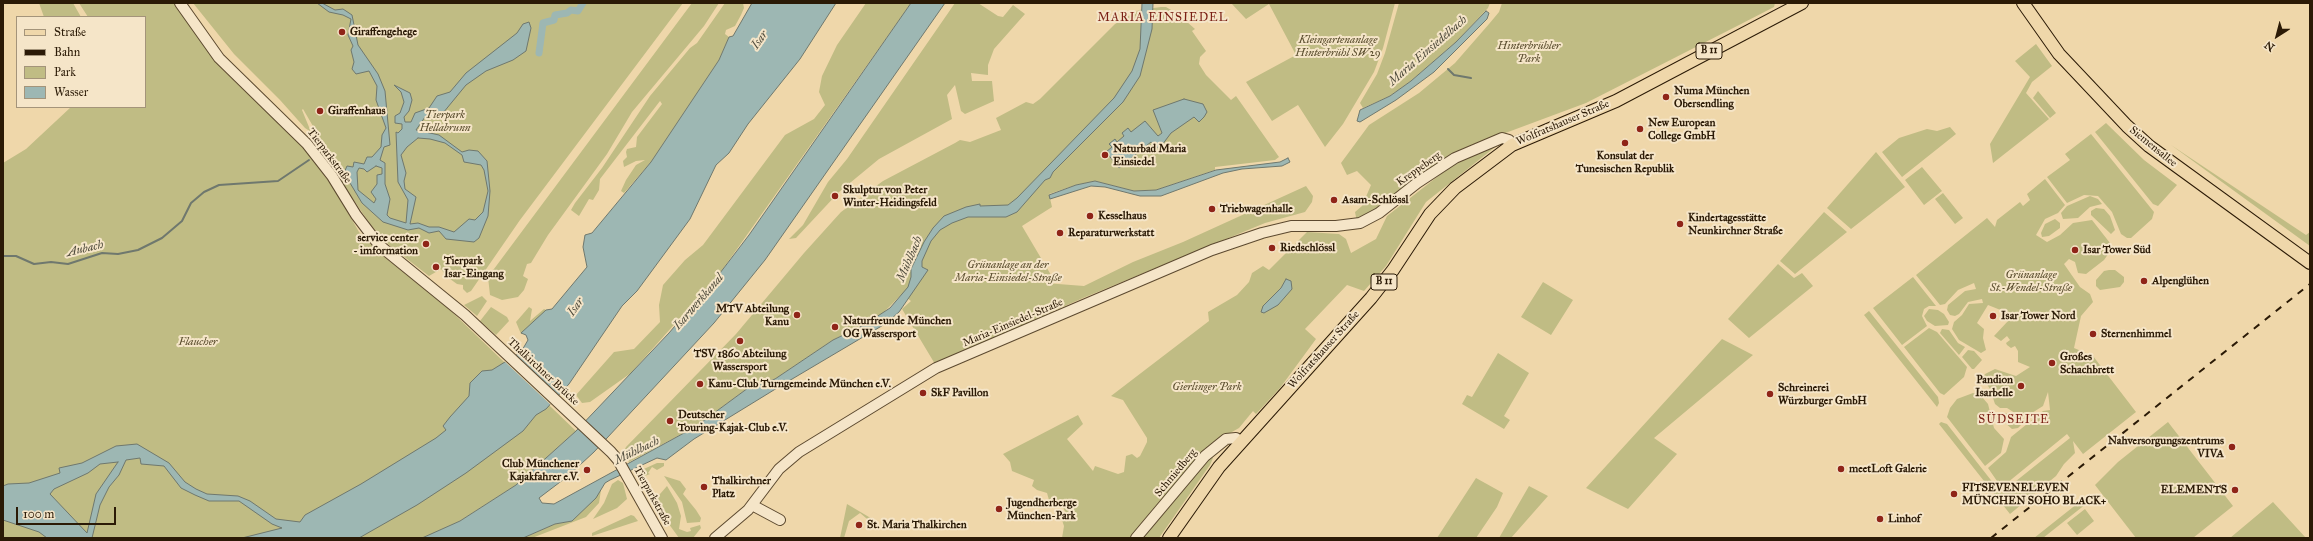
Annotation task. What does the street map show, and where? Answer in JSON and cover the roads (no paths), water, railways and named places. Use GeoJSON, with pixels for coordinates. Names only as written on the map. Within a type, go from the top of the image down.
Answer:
{"type":"FeatureCollection","features":[{"type":"Feature","properties":{"kind":"main road","name":"Wolfratshauser Straße"},"geometry":{"type":"LineString","coordinates":[[1169,538],[1215,473],[1241,441],[1371,298],[1393,270],[1422,224],[1444,198],[1512,145],[1616,101],[1802,3]]}},
{"type":"Feature","properties":{"kind":"main road","name":"Siemensallee"},"geometry":{"type":"LineString","coordinates":[[2023,3],[2059,54],[2132,131],[2184,172],[2310,263]]}},
{"type":"Feature","properties":{"kind":"street","name":"Tierparkstraße"},"geometry":{"type":"LineString","coordinates":[[180,3],[230,70],[307,144],[332,176],[356,215],[379,244],[465,315]]}},
{"type":"Feature","properties":{"kind":"street","name":"Kreppeberg"},"geometry":{"type":"LineString","coordinates":[[1316,225],[1360,223],[1370,219],[1417,182],[1455,158],[1502,138],[1509,140],[1512,145]]}},
{"type":"Feature","properties":{"kind":"street","name":"Maria-Einsiedel-Straße"},"geometry":{"type":"LineString","coordinates":[[715,538],[752,505],[779,469],[799,452],[936,368],[1212,250],[1291,226],[1316,225]]}},
{"type":"Feature","properties":{"kind":"street","name":"Thalkirchner Brücke"},"geometry":{"type":"LineString","coordinates":[[465,315],[605,447]]}},
{"type":"Feature","properties":{"kind":"street","name":"Schmiedberg"},"geometry":{"type":"LineString","coordinates":[[1136,538],[1205,456],[1226,439],[1236,438],[1241,441]]}},
{"type":"Feature","properties":{"kind":"street","name":"Tierparkstraße"},"geometry":{"type":"LineString","coordinates":[[605,447],[618,460],[662,538]]}},
{"type":"Feature","properties":{"kind":"street"},"geometry":{"type":"LineString","coordinates":[[752,505],[780,520]]}},
{"type":"Feature","properties":{"kind":"water"},"geometry":{"type":"Polygon","coordinates":[[[317,3],[322,3],[335,10],[343,9],[352,15],[358,45],[378,74],[385,91],[390,145],[384,147],[380,160],[385,163],[385,184],[390,199],[387,215],[390,218],[406,223],[408,200],[398,182],[396,132],[398,133],[402,129],[402,124],[395,123],[395,116],[400,113],[404,102],[401,92],[394,85],[410,93],[412,100],[409,111],[404,117],[405,122],[411,122],[415,113],[429,108],[437,96],[450,92],[466,73],[517,33],[523,24],[529,22],[531,28],[526,51],[513,60],[486,71],[466,85],[443,113],[433,119],[425,117],[416,130],[439,135],[462,152],[469,150],[478,151],[487,161],[490,191],[488,216],[479,238],[474,242],[446,239],[439,231],[429,233],[419,228],[408,230],[383,222],[362,203],[344,173],[347,166],[353,167],[354,162],[364,164],[367,157],[372,157],[381,147],[382,135],[386,128],[376,100],[377,86],[369,71],[356,74],[352,69],[354,62],[351,50],[353,46],[348,35],[351,19],[343,15],[329,12],[317,3]],[[418,138],[407,147],[401,155],[406,173],[404,181],[405,189],[416,197],[410,224],[418,223],[429,227],[439,227],[454,232],[469,219],[475,220],[483,212],[488,191],[484,170],[481,165],[464,162],[462,155],[445,143],[430,139],[418,138]],[[376,166],[367,172],[364,169],[359,168],[357,172],[358,190],[374,203],[376,199],[371,192],[377,184],[377,175],[382,174],[382,168],[376,166]]]}},
{"type":"Feature","properties":{"kind":"water","name":"Isar"},"geometry":{"type":"Polygon","coordinates":[[[752,3],[836,3],[800,59],[748,124],[729,153],[716,165],[690,219],[637,291],[622,306],[569,384],[546,409],[536,415],[523,431],[466,473],[417,505],[359,538],[242,538],[282,528],[272,524],[239,501],[209,501],[195,495],[181,488],[164,466],[141,464],[140,458],[126,460],[119,475],[109,487],[100,505],[92,538],[47,538],[39,532],[3,520],[3,486],[8,484],[29,483],[60,473],[59,468],[82,463],[116,446],[137,444],[169,463],[185,482],[196,489],[207,494],[238,496],[250,501],[276,519],[300,522],[305,515],[361,484],[436,438],[446,430],[443,426],[469,396],[470,383],[482,371],[492,370],[521,352],[528,340],[526,335],[521,333],[546,310],[552,309],[587,267],[583,247],[585,235],[592,233],[651,162],[719,60],[729,37],[733,36],[752,3]],[[118,462],[100,464],[88,473],[54,489],[50,494],[87,533],[96,494],[118,462]]]}},
{"type":"Feature","properties":{"kind":"water","name":"Isarwerkkanal"},"geometry":{"type":"Polygon","coordinates":[[[911,3],[945,3],[765,260],[714,323],[594,452],[568,476],[539,498],[542,503],[554,504],[695,427],[748,388],[775,379],[833,340],[864,325],[890,308],[908,287],[911,277],[911,269],[924,242],[933,228],[944,216],[966,207],[980,204],[980,206],[1008,205],[1017,198],[1114,98],[1132,71],[1140,49],[1142,3],[1153,3],[1152,29],[1140,76],[1123,102],[1053,172],[1050,178],[1045,180],[1017,212],[1006,217],[968,217],[952,223],[940,230],[931,241],[922,261],[922,267],[928,270],[899,312],[885,324],[694,439],[666,460],[657,458],[605,483],[596,498],[572,521],[555,524],[523,538],[422,538],[460,521],[516,485],[576,431],[669,333],[720,273],[749,235],[911,3]]]}},
{"type":"Feature","properties":{"kind":"water"},"geometry":{"type":"Polygon","coordinates":[[[1486,11],[1489,13],[1487,19],[1434,72],[1396,100],[1360,122],[1357,121],[1360,110],[1390,96],[1411,81],[1456,42],[1486,11]]]}},
{"type":"Feature","properties":{"kind":"water"},"geometry":{"type":"Polygon","coordinates":[[[1184,99],[1203,104],[1207,112],[1204,117],[1199,122],[1194,117],[1171,133],[1159,149],[1151,142],[1119,168],[1106,152],[1112,147],[1109,144],[1115,139],[1117,142],[1124,136],[1122,133],[1128,128],[1131,132],[1145,121],[1158,136],[1162,133],[1153,110],[1184,99]]]}},
{"type":"Feature","properties":{"kind":"water"},"geometry":{"type":"Polygon","coordinates":[[[1288,158],[1290,162],[1282,166],[1242,169],[1223,173],[1161,196],[1140,196],[1105,187],[1091,186],[1050,199],[1049,195],[1076,185],[1095,181],[1134,191],[1156,190],[1216,170],[1280,162],[1288,158]]]}},
{"type":"Feature","properties":{"kind":"water"},"geometry":{"type":"Polygon","coordinates":[[[1286,279],[1291,281],[1292,289],[1278,305],[1264,313],[1261,312],[1263,306],[1281,288],[1286,279]]]}},
{"type":"Feature","properties":{"kind":"waterway"},"geometry":{"type":"LineString","coordinates":[[539,53],[543,23],[554,20],[555,15],[567,13],[571,10],[578,11],[583,3]]}},
{"type":"Feature","properties":{"kind":"waterway"},"geometry":{"type":"LineString","coordinates":[[1448,69],[1454,75],[1471,78]]}},
{"type":"Feature","properties":{"kind":"waterway","name":"Aubach"},"geometry":{"type":"LineString","coordinates":[[3,256],[16,256],[34,264],[51,262],[68,264],[102,253],[118,254],[138,250],[162,238],[182,221],[191,203],[204,192],[219,185],[278,181],[309,160]]}},
{"type":"Feature","properties":{"kind":"railway"},"geometry":{"type":"LineString","coordinates":[[1991,538],[2310,284]]}},
{"type":"Feature","properties":{"kind":"place","name":"Giraffengehege"},"geometry":{"type":"Point","coordinates":[342,32]}},
{"type":"Feature","properties":{"kind":"place","name":"Numa München Obersendling"},"geometry":{"type":"Point","coordinates":[1666,97]}},
{"type":"Feature","properties":{"kind":"place","name":"Giraffenhaus"},"geometry":{"type":"Point","coordinates":[320,111]}},
{"type":"Feature","properties":{"kind":"place","name":"New European College GmbH"},"geometry":{"type":"Point","coordinates":[1640,129]}},
{"type":"Feature","properties":{"kind":"place","name":"Konsulat der Tunesischen Republik"},"geometry":{"type":"Point","coordinates":[1625,143]}},
{"type":"Feature","properties":{"kind":"place","name":"Naturbad Maria Einsiedel"},"geometry":{"type":"Point","coordinates":[1105,155]}},
{"type":"Feature","properties":{"kind":"place","name":"Skulptur von Peter Winter-Heidingsfeld"},"geometry":{"type":"Point","coordinates":[835,196]}},
{"type":"Feature","properties":{"kind":"place","name":"Asam-Schlössl"},"geometry":{"type":"Point","coordinates":[1334,200]}},
{"type":"Feature","properties":{"kind":"place","name":"Triebwagenhalle"},"geometry":{"type":"Point","coordinates":[1212,209]}},
{"type":"Feature","properties":{"kind":"place","name":"Kesselhaus"},"geometry":{"type":"Point","coordinates":[1090,216]}},
{"type":"Feature","properties":{"kind":"place","name":"Kindertagesstätte Neunkirchner Straße"},"geometry":{"type":"Point","coordinates":[1680,224]}},
{"type":"Feature","properties":{"kind":"place","name":"Reparaturwerkstatt"},"geometry":{"type":"Point","coordinates":[1060,233]}},
{"type":"Feature","properties":{"kind":"place","name":"service center - imformation"},"geometry":{"type":"Point","coordinates":[426,244]}},
{"type":"Feature","properties":{"kind":"place","name":"Riedschlössl"},"geometry":{"type":"Point","coordinates":[1272,248]}},
{"type":"Feature","properties":{"kind":"place","name":"Isar Tower Süd"},"geometry":{"type":"Point","coordinates":[2075,250]}},
{"type":"Feature","properties":{"kind":"place","name":"Tierpark Isar-Eingang"},"geometry":{"type":"Point","coordinates":[436,267]}},
{"type":"Feature","properties":{"kind":"place","name":"Alpenglühen"},"geometry":{"type":"Point","coordinates":[2144,281]}},
{"type":"Feature","properties":{"kind":"place","name":"MTV Abteilung Kanu"},"geometry":{"type":"Point","coordinates":[797,315]}},
{"type":"Feature","properties":{"kind":"place","name":"Isar Tower Nord"},"geometry":{"type":"Point","coordinates":[1993,316]}},
{"type":"Feature","properties":{"kind":"place","name":"Naturfreunde München OG Wassersport"},"geometry":{"type":"Point","coordinates":[835,327]}},
{"type":"Feature","properties":{"kind":"place","name":"Sternenhimmel"},"geometry":{"type":"Point","coordinates":[2093,334]}},
{"type":"Feature","properties":{"kind":"place","name":"TSV 1860 Abteilung Wassersport"},"geometry":{"type":"Point","coordinates":[740,341]}},
{"type":"Feature","properties":{"kind":"place","name":"Großes Schachbrett"},"geometry":{"type":"Point","coordinates":[2052,363]}},
{"type":"Feature","properties":{"kind":"place","name":"Kanu-Club Turngemeinde München e.V."},"geometry":{"type":"Point","coordinates":[700,384]}},
{"type":"Feature","properties":{"kind":"place","name":"Pandion Isarbelle"},"geometry":{"type":"Point","coordinates":[2021,386]}},
{"type":"Feature","properties":{"kind":"place","name":"SkF Pavillon"},"geometry":{"type":"Point","coordinates":[923,393]}},
{"type":"Feature","properties":{"kind":"place","name":"Schreinerei Würzburger GmbH"},"geometry":{"type":"Point","coordinates":[1770,394]}},
{"type":"Feature","properties":{"kind":"place","name":"Deutscher Touring-Kajak-Club e.V."},"geometry":{"type":"Point","coordinates":[670,421]}},
{"type":"Feature","properties":{"kind":"place","name":"Nahversorgungszentrums VIVA"},"geometry":{"type":"Point","coordinates":[2232,447]}},
{"type":"Feature","properties":{"kind":"place","name":"meetLoft Galerie"},"geometry":{"type":"Point","coordinates":[1841,469]}},
{"type":"Feature","properties":{"kind":"place","name":"Club Münchener Kajakfahrer e.V."},"geometry":{"type":"Point","coordinates":[587,470]}},
{"type":"Feature","properties":{"kind":"place","name":"Thalkirchner Platz"},"geometry":{"type":"Point","coordinates":[704,487]}},
{"type":"Feature","properties":{"kind":"place","name":"ELEMENTS"},"geometry":{"type":"Point","coordinates":[2235,490]}},
{"type":"Feature","properties":{"kind":"place","name":"FITSEVENELEVEN MÜNCHEN SOHO BLACK+"},"geometry":{"type":"Point","coordinates":[1954,494]}},
{"type":"Feature","properties":{"kind":"place","name":"Jugendherberge München-Park"},"geometry":{"type":"Point","coordinates":[999,509]}},
{"type":"Feature","properties":{"kind":"place","name":"Linhof"},"geometry":{"type":"Point","coordinates":[1880,519]}},
{"type":"Feature","properties":{"kind":"place","name":"St. Maria Thalkirchen"},"geometry":{"type":"Point","coordinates":[859,525]}},
{"type":"Feature","properties":{"kind":"district","name":"MARIA EINSIEDEL"},"geometry":{"type":"Point","coordinates":[1163,18]}},
{"type":"Feature","properties":{"kind":"district","name":"SÜDSEITE"},"geometry":{"type":"Point","coordinates":[2014,420]}},
{"type":"Feature","properties":{"kind":"park label","name":"Kleingartenanlage Hinterbrühl SW29"},"geometry":{"type":"Point","coordinates":[1338,46]}},
{"type":"Feature","properties":{"kind":"park label","name":"Hinterbrühler Park"},"geometry":{"type":"Point","coordinates":[1529,52]}},
{"type":"Feature","properties":{"kind":"park label","name":"Tierpark Hellabrunn"},"geometry":{"type":"Point","coordinates":[445,121]}},
{"type":"Feature","properties":{"kind":"park label","name":"Grünanlage an der Maria-Einsiedel-Straße"},"geometry":{"type":"Point","coordinates":[1008,271]}},
{"type":"Feature","properties":{"kind":"park label","name":"Grünanlage St.-Wendel-Straße"},"geometry":{"type":"Point","coordinates":[2031,281]}},
{"type":"Feature","properties":{"kind":"park label","name":"Flaucher"},"geometry":{"type":"Point","coordinates":[198,342]}},
{"type":"Feature","properties":{"kind":"park label","name":"Gierlinger Park"},"geometry":{"type":"Point","coordinates":[1207,387]}},
{"type":"Feature","properties":{"kind":"water label","name":"Maria Einsiedelbach"},"geometry":{"type":"Point","coordinates":[1428,51]}},
{"type":"Feature","properties":{"kind":"water label","name":"Mühlbach"},"geometry":{"type":"Point","coordinates":[910,259]}},
{"type":"Feature","properties":{"kind":"water label","name":"Mühlbach"},"geometry":{"type":"Point","coordinates":[637,451]}}]}
